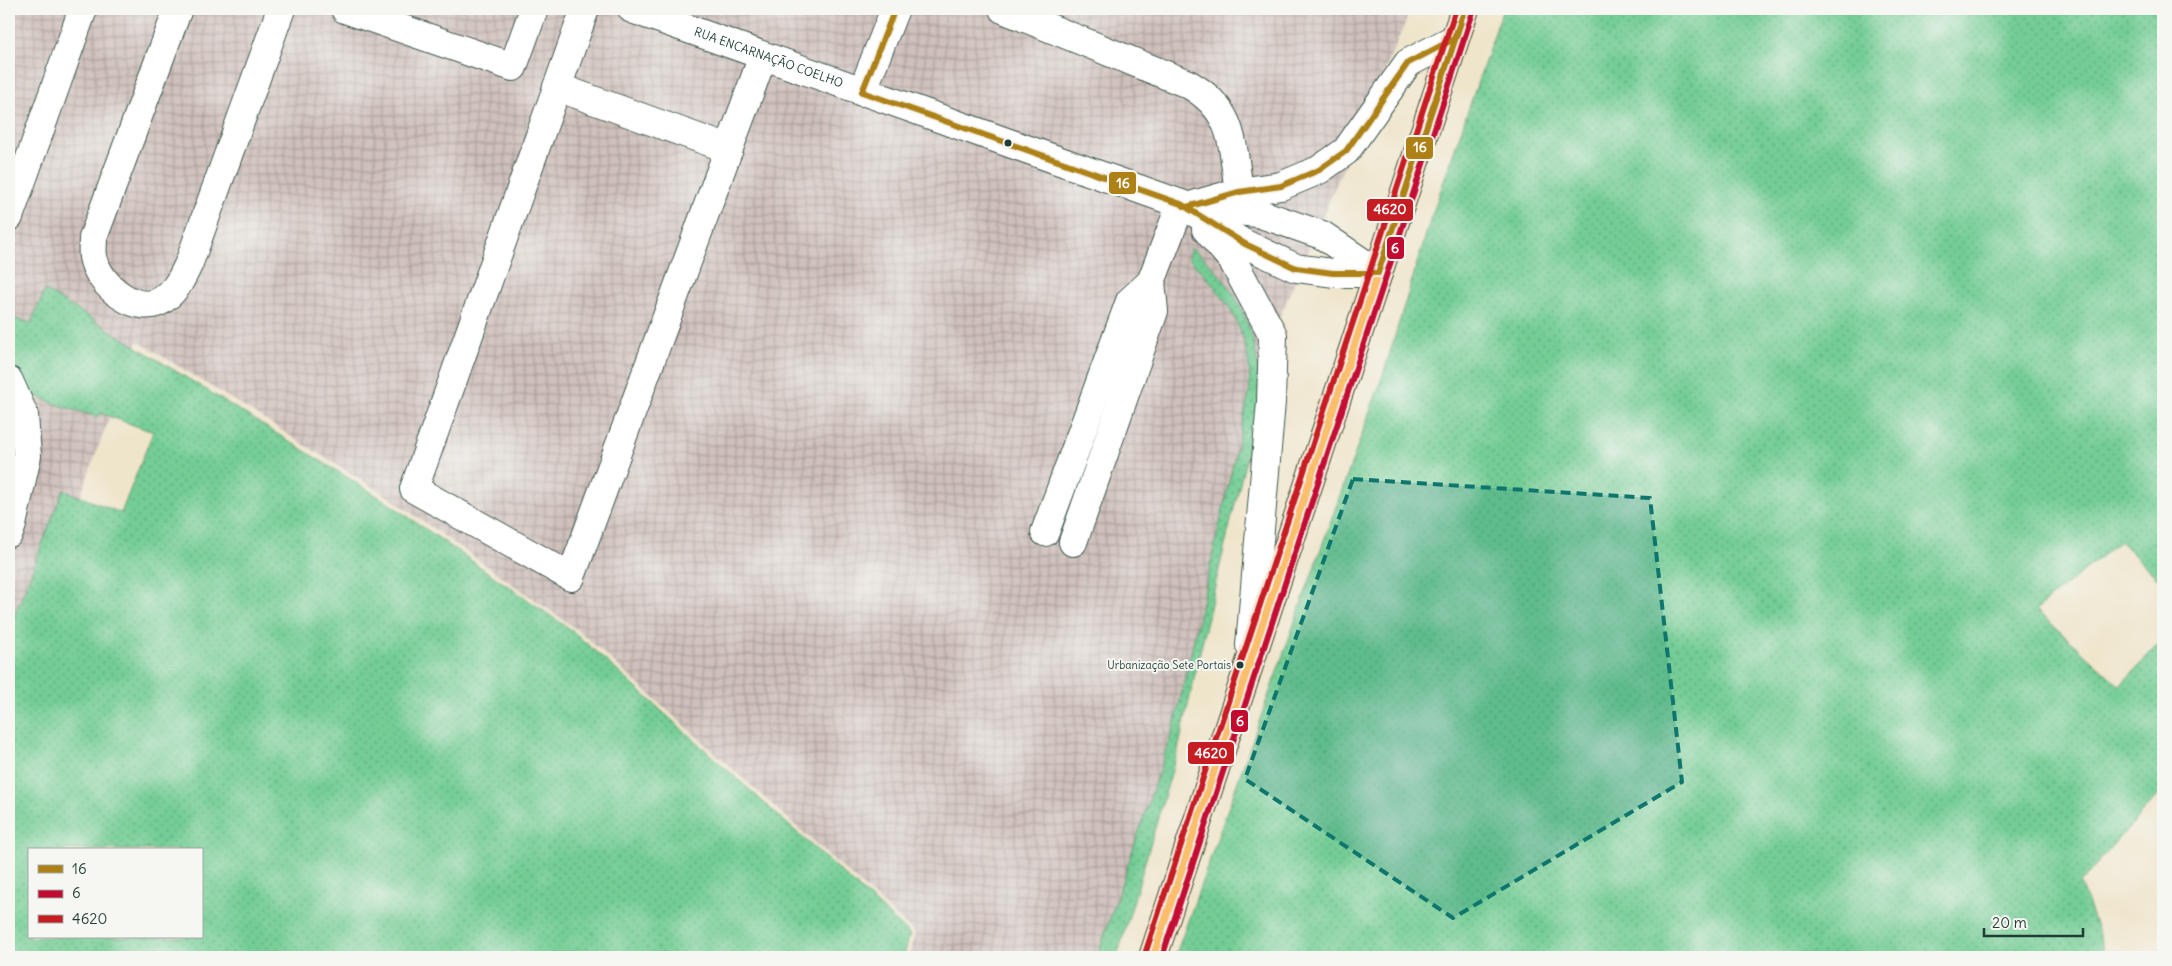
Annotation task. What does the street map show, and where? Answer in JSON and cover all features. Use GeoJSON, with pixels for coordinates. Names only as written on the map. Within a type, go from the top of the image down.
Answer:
{"type":"FeatureCollection","features":[{"type":"Feature","properties":{"kind":"main road"},"geometry":{"type":"LineString","coordinates":[[1153,957],[1465,9]]}},
{"type":"Feature","properties":{"kind":"street"},"geometry":{"type":"LineString","coordinates":[[9,217],[83,9]]}},
{"type":"Feature","properties":{"kind":"street"},"geometry":{"type":"LineString","coordinates":[[178,9],[94,238],[92,256],[97,268],[111,288],[126,301],[148,305],[164,299],[178,286],[189,263],[280,9]]}},
{"type":"Feature","properties":{"kind":"street"},"geometry":{"type":"LineString","coordinates":[[345,9],[513,68],[534,9]]}},
{"type":"Feature","properties":{"kind":"street"},"geometry":{"type":"LineString","coordinates":[[585,9],[414,489],[571,577],[763,56]]}},
{"type":"Feature","properties":{"kind":"street","name":"RUA ENCARNAÇÃO COELHO"},"geometry":{"type":"LineString","coordinates":[[632,9],[1184,206],[1245,244],[1296,268],[1333,274],[1378,273]]}},
{"type":"Feature","properties":{"kind":"street"},"geometry":{"type":"LineString","coordinates":[[862,92],[895,9]]}},
{"type":"Feature","properties":{"kind":"street"},"geometry":{"type":"LineString","coordinates":[[1003,9],[1204,92],[1218,106],[1228,125],[1240,192]]}},
{"type":"Feature","properties":{"kind":"street"},"geometry":{"type":"LineString","coordinates":[[1184,206],[1240,192],[1281,186],[1320,170],[1346,151],[1408,63],[1454,39]]}},
{"type":"Feature","properties":{"kind":"street"},"geometry":{"type":"LineString","coordinates":[[557,87],[729,149]]}},
{"type":"Feature","properties":{"kind":"street"},"geometry":{"type":"LineString","coordinates":[[1045,532],[1130,301],[1151,282],[1184,206]]}},
{"type":"Feature","properties":{"kind":"street"},"geometry":{"type":"LineString","coordinates":[[1184,206],[1233,261],[1272,335],[1270,402],[1248,669]]}},
{"type":"Feature","properties":{"kind":"street","name":"RUA ENCARNAÇÃO COELHO"},"geometry":{"type":"LineString","coordinates":[[1184,206],[1258,213],[1322,235],[1378,273]]}},
{"type":"Feature","properties":{"kind":"street"},"geometry":{"type":"LineString","coordinates":[[1073,542],[1154,311],[1151,282]]}},
{"type":"Feature","properties":{"kind":"street"},"geometry":{"type":"LineString","coordinates":[[9,381],[24,415],[28,456],[9,533]]}},
{"type":"Feature","properties":{"kind":"highlighted area"},"geometry":{"type":"Polygon","coordinates":[[[1353,479],[1650,498],[1682,782],[1453,918],[1245,779],[1353,479]]]}},
{"type":"Feature","properties":{"kind":"shaded area"},"geometry":{"type":"Polygon","coordinates":[[[9,9],[1411,9],[1252,382],[1175,723],[1097,957],[909,957],[915,933],[579,631],[390,498],[138,341],[9,687],[9,9]]]}},
{"type":"Feature","properties":{"kind":"green space"},"geometry":{"type":"Polygon","coordinates":[[[1503,9],[2163,9],[2163,584],[2120,541],[2036,610],[2120,686],[2163,639],[2163,789],[2080,883],[2107,957],[1175,957],[1383,375],[1430,221],[1503,9]]]}},
{"type":"Feature","properties":{"kind":"green space"},"geometry":{"type":"Polygon","coordinates":[[[1190,248],[1208,262],[1218,273],[1239,303],[1246,319],[1256,352],[1259,406],[1214,590],[1178,750],[1117,957],[1097,957],[1175,723],[1249,393],[1247,353],[1242,335],[1226,302],[1188,258],[1190,248]]]}},
{"type":"Feature","properties":{"kind":"green space"},"geometry":{"type":"Polygon","coordinates":[[[45,290],[384,500],[574,632],[910,934],[904,957],[9,957],[9,630],[63,490],[121,513],[153,432],[100,413],[97,417],[47,401],[35,395],[16,378],[9,367],[9,317],[31,323],[45,290]]]}},
{"type":"Feature","properties":{"kind":"transit line","name":"16"},"geometry":{"type":"LineString","coordinates":[[862,92],[895,9]]}},
{"type":"Feature","properties":{"kind":"transit line","name":"4620"},"geometry":{"type":"LineString","coordinates":[[1145,954],[1456,9]]}},
{"type":"Feature","properties":{"kind":"transit line","name":"16"},"geometry":{"type":"LineString","coordinates":[[1187,207],[1239,192],[1281,186],[1319,170],[1346,151],[1408,63],[1454,39],[1465,9]]}},
{"type":"Feature","properties":{"kind":"transit line","name":"6"},"geometry":{"type":"LineString","coordinates":[[1162,957],[1473,12]]}},
{"type":"Feature","properties":{"kind":"transit line","name":"16"},"geometry":{"type":"LineString","coordinates":[[1378,273],[1461,22]]}},
{"type":"Feature","properties":{"kind":"transit line","name":"16"},"geometry":{"type":"LineString","coordinates":[[862,92],[1181,204],[1245,244],[1296,268],[1333,273],[1378,273]]}},
{"type":"Feature","properties":{"kind":"place","name":"Urbanização Sete Portais"},"geometry":{"type":"Point","coordinates":[1240,665]}}]}
